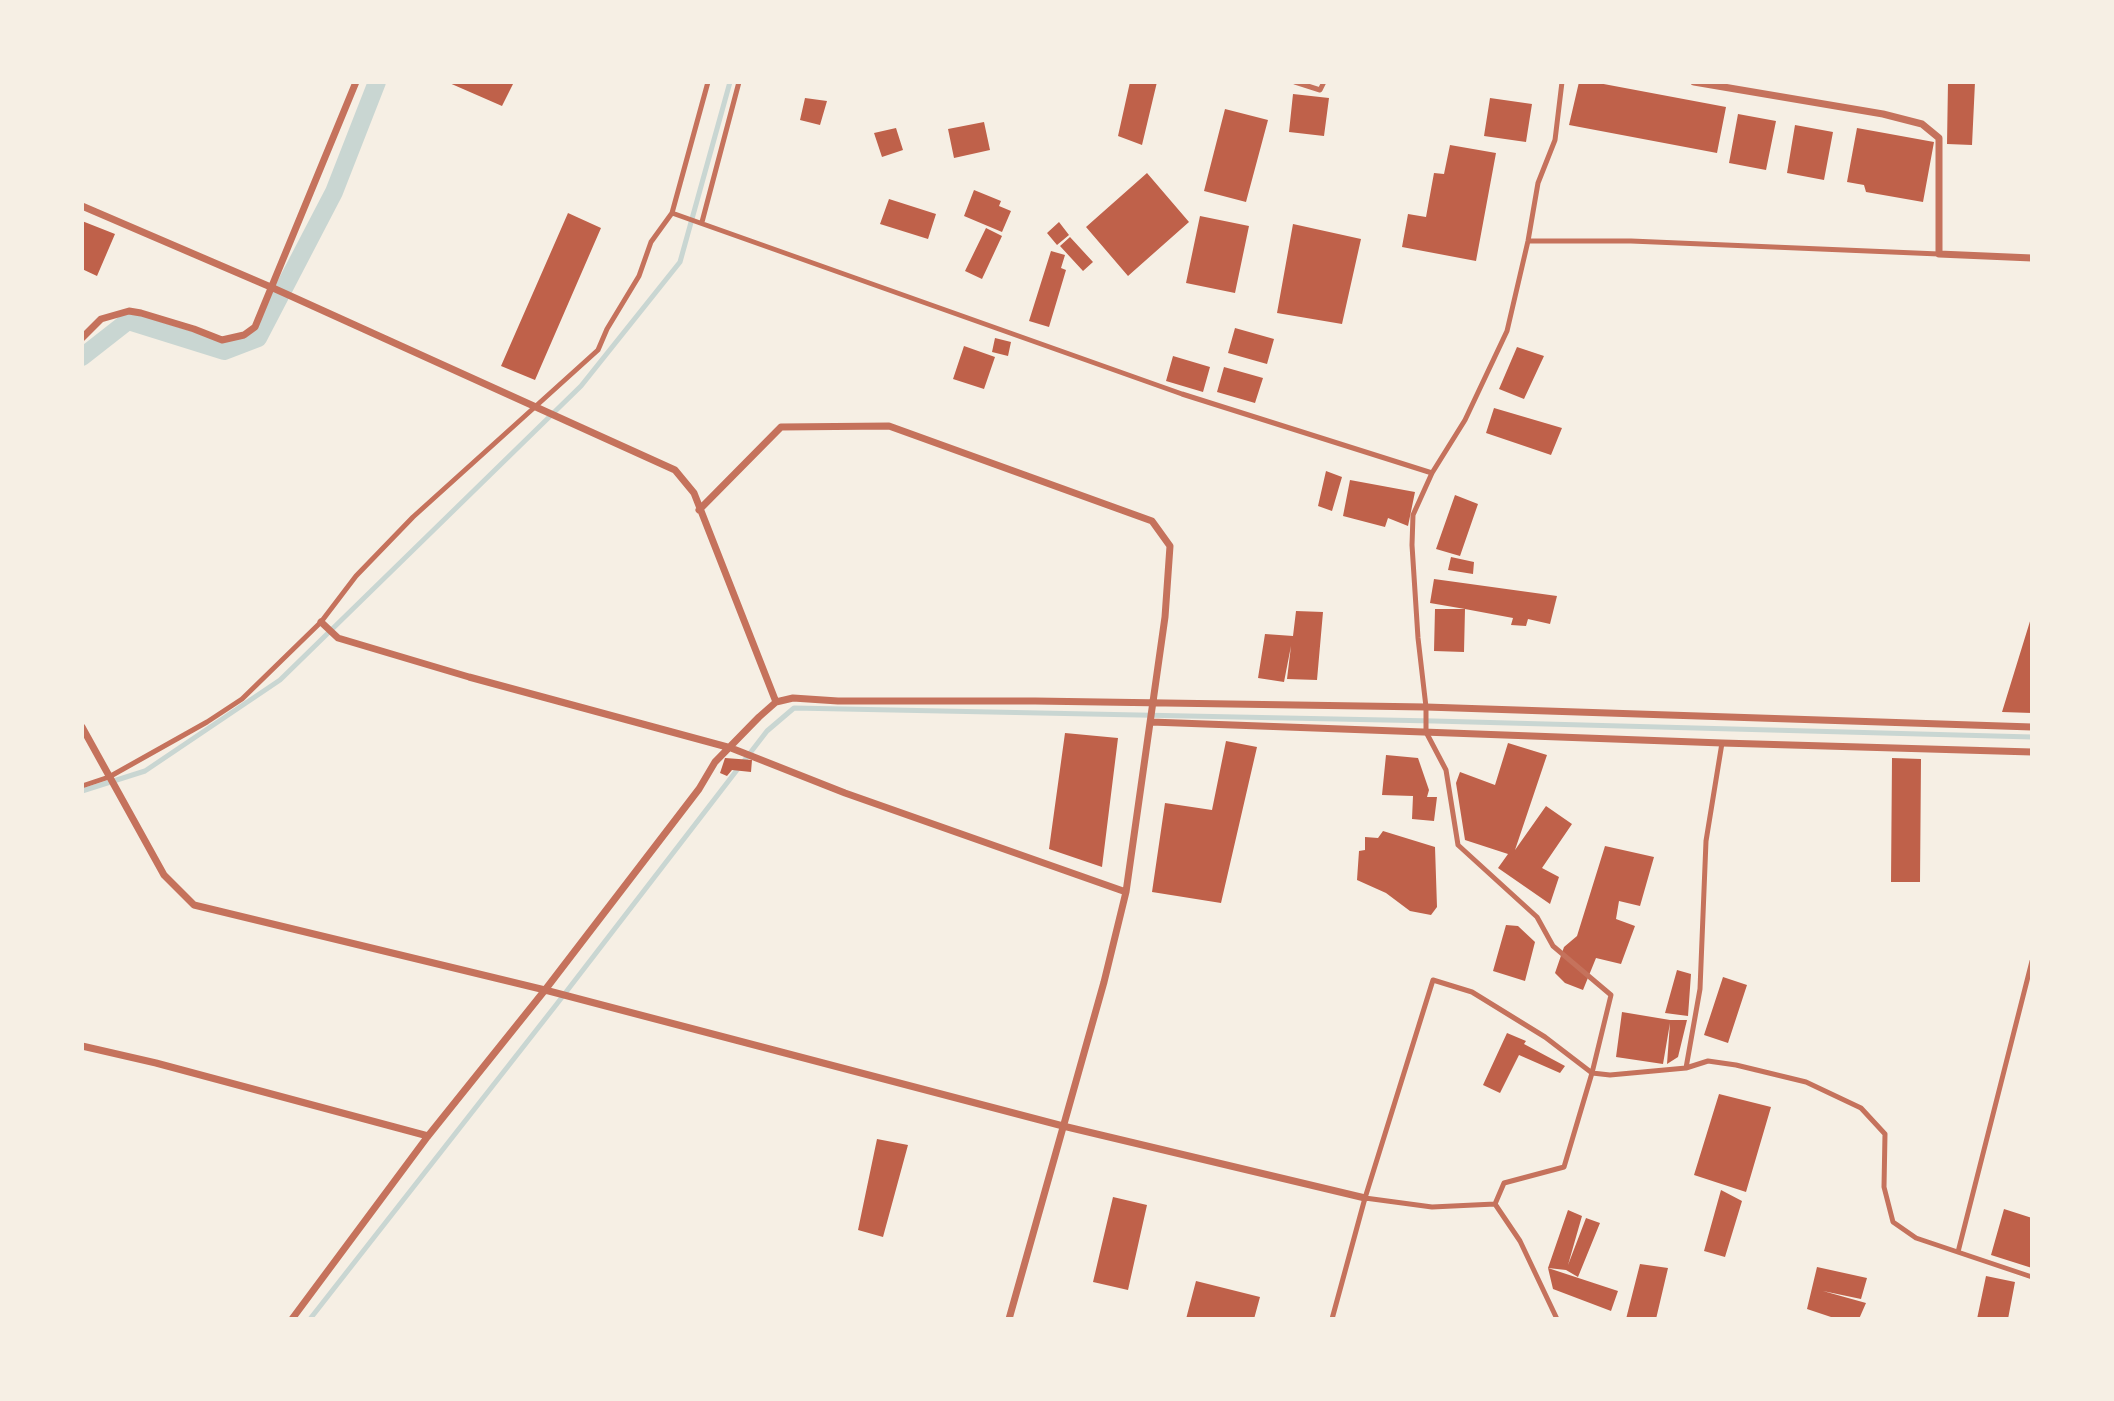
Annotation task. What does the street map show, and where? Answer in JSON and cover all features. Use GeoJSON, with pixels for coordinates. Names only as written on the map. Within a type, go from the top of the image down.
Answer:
{"type":"FeatureCollection","features":[{"type":"Feature","properties":{"kind":"street"},"geometry":{"type":"LineString","coordinates":[[82,338],[101,319],[129,311],[194,329],[222,340],[244,335],[256,327],[356,82]]}},
{"type":"Feature","properties":{"kind":"street"},"geometry":{"type":"LineString","coordinates":[[1694,82],[1883,114],[1922,124],[1939,138],[1939,254],[2032,258]]}},
{"type":"Feature","properties":{"kind":"street"},"geometry":{"type":"LineString","coordinates":[[82,206],[273,288],[675,470],[694,493],[776,702]]}},
{"type":"Feature","properties":{"kind":"street"},"geometry":{"type":"LineString","coordinates":[[699,510],[781,427],[889,426],[1152,521],[1171,546],[1165,617],[1126,892],[1104,982],[1009,1319]]}},
{"type":"Feature","properties":{"kind":"street"},"geometry":{"type":"LineString","coordinates":[[321,622],[338,638],[469,677],[731,748],[845,793],[1126,892]]}},
{"type":"Feature","properties":{"kind":"street"},"geometry":{"type":"LineString","coordinates":[[292,1319],[428,1136],[545,990],[699,789],[715,762],[776,702],[793,698],[838,701],[1035,701],[1152,706],[1426,707],[2032,727]]}},
{"type":"Feature","properties":{"kind":"street"},"geometry":{"type":"LineString","coordinates":[[1151,721],[2032,752]]}},
{"type":"Feature","properties":{"kind":"street"},"geometry":{"type":"LineString","coordinates":[[82,727],[164,875],[194,905],[545,990],[1063,1125],[1365,1198]]}},
{"type":"Feature","properties":{"kind":"street"},"geometry":{"type":"LineString","coordinates":[[82,1045],[428,1136]]}},
{"type":"Feature","properties":{"kind":"lane"},"geometry":{"type":"LineString","coordinates":[[82,786],[108,777],[207,722],[242,699],[321,622],[356,576],[413,517],[597,350],[639,276],[651,242],[672,213],[708,82]]}},
{"type":"Feature","properties":{"kind":"lane"},"geometry":{"type":"LineString","coordinates":[[702,222],[739,82]]}},
{"type":"Feature","properties":{"kind":"lane"},"geometry":{"type":"LineString","coordinates":[[1295,82],[1320,90],[1324,82]]}},
{"type":"Feature","properties":{"kind":"lane"},"geometry":{"type":"LineString","coordinates":[[1495,1204],[1504,1183],[1564,1167],[1592,1073],[1611,995],[1553,946],[1537,917],[1458,845],[1446,770],[1426,732],[1412,545],[1413,515],[1432,473],[1465,420],[1507,331],[1528,241],[1538,183],[1555,140],[1562,82]]}},
{"type":"Feature","properties":{"kind":"lane"},"geometry":{"type":"LineString","coordinates":[[672,213],[1182,394],[1432,473]]}},
{"type":"Feature","properties":{"kind":"lane"},"geometry":{"type":"LineString","coordinates":[[1528,241],[1631,241],[1939,254]]}},
{"type":"Feature","properties":{"kind":"lane"},"geometry":{"type":"LineString","coordinates":[[1686,1068],[1700,989],[1706,841],[1722,743]]}},
{"type":"Feature","properties":{"kind":"lane"},"geometry":{"type":"LineString","coordinates":[[1958,1252],[2032,961]]}},
{"type":"Feature","properties":{"kind":"lane"},"geometry":{"type":"LineString","coordinates":[[1332,1319],[1365,1198],[1433,980],[1472,992],[1545,1037],[1592,1073],[1686,1068],[1708,1060],[1806,1082],[1861,1108],[1885,1134],[1884,1187],[1893,1222],[1916,1238],[2032,1276]]}},
{"type":"Feature","properties":{"kind":"lane"},"geometry":{"type":"LineString","coordinates":[[1365,1198],[1432,1207],[1495,1204]]}},
{"type":"Feature","properties":{"kind":"lane"},"geometry":{"type":"LineString","coordinates":[[1495,1204],[1520,1241],[1557,1319]]}},
{"type":"Feature","properties":{"kind":"building"},"geometry":{"type":"Polygon","coordinates":[[[447,82],[514,82],[502,106],[447,82]]]}},
{"type":"Feature","properties":{"kind":"building"},"geometry":{"type":"Polygon","coordinates":[[[1130,82],[1157,82],[1142,145],[1118,136],[1130,82]]]}},
{"type":"Feature","properties":{"kind":"building"},"geometry":{"type":"Polygon","coordinates":[[[1579,82],[1593,82],[1726,107],[1717,153],[1569,125],[1579,82]]]}},
{"type":"Feature","properties":{"kind":"building"},"geometry":{"type":"Polygon","coordinates":[[[1948,82],[1975,82],[1972,145],[1947,144],[1948,82]]]}},
{"type":"Feature","properties":{"kind":"building"},"geometry":{"type":"Polygon","coordinates":[[[1293,94],[1329,98],[1324,136],[1289,132],[1293,94]]]}},
{"type":"Feature","properties":{"kind":"building"},"geometry":{"type":"Polygon","coordinates":[[[805,98],[827,101],[820,125],[800,120],[805,98]]]}},
{"type":"Feature","properties":{"kind":"building"},"geometry":{"type":"Polygon","coordinates":[[[1490,98],[1532,104],[1526,142],[1484,136],[1490,98]]]}},
{"type":"Feature","properties":{"kind":"building"},"geometry":{"type":"Polygon","coordinates":[[[1225,109],[1268,120],[1246,202],[1204,191],[1225,109]]]}},
{"type":"Feature","properties":{"kind":"building"},"geometry":{"type":"Polygon","coordinates":[[[1738,114],[1776,121],[1766,170],[1729,163],[1738,114]]]}},
{"type":"Feature","properties":{"kind":"building"},"geometry":{"type":"Polygon","coordinates":[[[984,122],[990,150],[954,158],[948,129],[984,122]]]}},
{"type":"Feature","properties":{"kind":"building"},"geometry":{"type":"Polygon","coordinates":[[[1795,125],[1833,132],[1824,180],[1787,173],[1795,125]]]}},
{"type":"Feature","properties":{"kind":"building"},"geometry":{"type":"Polygon","coordinates":[[[896,128],[903,150],[882,157],[874,133],[896,128]]]}},
{"type":"Feature","properties":{"kind":"building"},"geometry":{"type":"Polygon","coordinates":[[[1857,128],[1934,142],[1923,202],[1866,192],[1864,185],[1847,182],[1857,128]]]}},
{"type":"Feature","properties":{"kind":"building"},"geometry":{"type":"Polygon","coordinates":[[[1450,145],[1496,153],[1476,261],[1402,247],[1408,214],[1426,217],[1434,173],[1444,174],[1450,145]]]}},
{"type":"Feature","properties":{"kind":"building"},"geometry":{"type":"Polygon","coordinates":[[[1147,173],[1189,222],[1128,276],[1086,227],[1147,173]]]}},
{"type":"Feature","properties":{"kind":"building"},"geometry":{"type":"Polygon","coordinates":[[[974,190],[1001,201],[999,206],[1011,211],[1002,232],[964,216],[974,190]]]}},
{"type":"Feature","properties":{"kind":"building"},"geometry":{"type":"Polygon","coordinates":[[[889,199],[936,214],[928,239],[880,224],[889,199]]]}},
{"type":"Feature","properties":{"kind":"building"},"geometry":{"type":"Polygon","coordinates":[[[568,213],[601,228],[535,380],[501,366],[568,213]]]}},
{"type":"Feature","properties":{"kind":"building"},"geometry":{"type":"Polygon","coordinates":[[[1200,216],[1249,226],[1235,293],[1186,283],[1200,216]]]}},
{"type":"Feature","properties":{"kind":"building"},"geometry":{"type":"Polygon","coordinates":[[[82,221],[115,234],[97,276],[82,269],[82,221]]]}},
{"type":"Feature","properties":{"kind":"building"},"geometry":{"type":"Polygon","coordinates":[[[1059,222],[1069,235],[1057,245],[1047,233],[1059,222]]]}},
{"type":"Feature","properties":{"kind":"building"},"geometry":{"type":"Polygon","coordinates":[[[1293,224],[1361,239],[1342,324],[1277,313],[1293,224]]]}},
{"type":"Feature","properties":{"kind":"building"},"geometry":{"type":"Polygon","coordinates":[[[986,228],[1002,236],[982,279],[965,271],[986,228]]]}},
{"type":"Feature","properties":{"kind":"building"},"geometry":{"type":"Polygon","coordinates":[[[1070,237],[1093,262],[1083,271],[1060,246],[1070,237]]]}},
{"type":"Feature","properties":{"kind":"building"},"geometry":{"type":"Polygon","coordinates":[[[1051,251],[1065,255],[1061,268],[1066,270],[1049,327],[1029,321],[1051,251]]]}},
{"type":"Feature","properties":{"kind":"building"},"geometry":{"type":"Polygon","coordinates":[[[1235,328],[1274,339],[1267,364],[1228,353],[1235,328]]]}},
{"type":"Feature","properties":{"kind":"building"},"geometry":{"type":"Polygon","coordinates":[[[995,338],[1011,342],[1008,356],[992,352],[995,338]]]}},
{"type":"Feature","properties":{"kind":"building"},"geometry":{"type":"Polygon","coordinates":[[[964,346],[995,357],[984,389],[953,379],[964,346]]]}},
{"type":"Feature","properties":{"kind":"building"},"geometry":{"type":"Polygon","coordinates":[[[1517,347],[1544,356],[1524,399],[1499,389],[1517,347]]]}},
{"type":"Feature","properties":{"kind":"building"},"geometry":{"type":"Polygon","coordinates":[[[1173,356],[1210,367],[1203,392],[1166,381],[1173,356]]]}},
{"type":"Feature","properties":{"kind":"building"},"geometry":{"type":"Polygon","coordinates":[[[1224,367],[1263,378],[1255,403],[1217,392],[1224,367]]]}},
{"type":"Feature","properties":{"kind":"building"},"geometry":{"type":"Polygon","coordinates":[[[1494,408],[1562,428],[1551,455],[1486,433],[1494,408]]]}},
{"type":"Feature","properties":{"kind":"building"},"geometry":{"type":"Polygon","coordinates":[[[1326,471],[1342,477],[1332,511],[1318,506],[1326,471]]]}},
{"type":"Feature","properties":{"kind":"building"},"geometry":{"type":"Polygon","coordinates":[[[1350,480],[1415,492],[1408,526],[1388,518],[1385,527],[1343,516],[1350,480]]]}},
{"type":"Feature","properties":{"kind":"building"},"geometry":{"type":"Polygon","coordinates":[[[1455,495],[1478,504],[1460,556],[1436,549],[1455,495]]]}},
{"type":"Feature","properties":{"kind":"building"},"geometry":{"type":"Polygon","coordinates":[[[1451,557],[1474,562],[1473,574],[1448,570],[1451,557]]]}},
{"type":"Feature","properties":{"kind":"building"},"geometry":{"type":"Polygon","coordinates":[[[1434,579],[1557,596],[1550,624],[1528,619],[1526,626],[1511,625],[1513,618],[1430,603],[1434,579]]]}},
{"type":"Feature","properties":{"kind":"building"},"geometry":{"type":"Polygon","coordinates":[[[1435,609],[1465,609],[1464,652],[1434,651],[1435,609]]]}},
{"type":"Feature","properties":{"kind":"building"},"geometry":{"type":"Polygon","coordinates":[[[1296,611],[1323,612],[1317,680],[1287,679],[1291,646],[1284,682],[1258,678],[1265,634],[1293,636],[1296,611]]]}},
{"type":"Feature","properties":{"kind":"building"},"geometry":{"type":"Polygon","coordinates":[[[2031,618],[2032,713],[2002,712],[2031,618]]]}},
{"type":"Feature","properties":{"kind":"building"},"geometry":{"type":"Polygon","coordinates":[[[1065,733],[1118,738],[1102,867],[1049,849],[1065,733]]]}},
{"type":"Feature","properties":{"kind":"building"},"geometry":{"type":"Polygon","coordinates":[[[1226,741],[1257,747],[1221,903],[1152,892],[1165,803],[1212,810],[1226,741]]]}},
{"type":"Feature","properties":{"kind":"building"},"geometry":{"type":"Polygon","coordinates":[[[1508,743],[1547,755],[1515,850],[1546,806],[1572,824],[1542,868],[1559,877],[1550,904],[1498,868],[1508,854],[1465,840],[1456,783],[1460,772],[1495,785],[1508,743]]]}},
{"type":"Feature","properties":{"kind":"building"},"geometry":{"type":"Polygon","coordinates":[[[1386,755],[1418,758],[1429,790],[1427,797],[1437,797],[1434,821],[1412,819],[1413,796],[1382,795],[1386,755]]]}},
{"type":"Feature","properties":{"kind":"building"},"geometry":{"type":"Polygon","coordinates":[[[725,758],[752,760],[751,772],[732,770],[727,776],[720,773],[725,758]]]}},
{"type":"Feature","properties":{"kind":"building"},"geometry":{"type":"Polygon","coordinates":[[[1892,758],[1921,759],[1920,882],[1891,882],[1892,758]]]}},
{"type":"Feature","properties":{"kind":"building"},"geometry":{"type":"Polygon","coordinates":[[[1383,831],[1435,847],[1437,907],[1431,915],[1410,911],[1386,893],[1357,880],[1359,851],[1365,850],[1365,837],[1378,838],[1383,831]]]}},
{"type":"Feature","properties":{"kind":"building"},"geometry":{"type":"Polygon","coordinates":[[[1605,846],[1654,857],[1640,906],[1619,901],[1616,919],[1635,926],[1621,964],[1596,958],[1583,990],[1565,983],[1555,973],[1564,947],[1577,936],[1605,846]]]}},
{"type":"Feature","properties":{"kind":"building"},"geometry":{"type":"Polygon","coordinates":[[[1506,925],[1518,926],[1535,942],[1525,981],[1493,971],[1506,925]]]}},
{"type":"Feature","properties":{"kind":"building"},"geometry":{"type":"Polygon","coordinates":[[[1677,970],[1691,974],[1688,1016],[1665,1013],[1677,970]]]}},
{"type":"Feature","properties":{"kind":"building"},"geometry":{"type":"Polygon","coordinates":[[[1723,977],[1747,985],[1728,1043],[1704,1035],[1723,977]]]}},
{"type":"Feature","properties":{"kind":"building"},"geometry":{"type":"Polygon","coordinates":[[[1622,1012],[1687,1020],[1678,1057],[1667,1064],[1670,1023],[1663,1064],[1616,1057],[1622,1012]]]}},
{"type":"Feature","properties":{"kind":"building"},"geometry":{"type":"Polygon","coordinates":[[[1507,1033],[1526,1041],[1524,1044],[1565,1066],[1560,1073],[1519,1055],[1500,1093],[1483,1085],[1507,1033]]]}},
{"type":"Feature","properties":{"kind":"building"},"geometry":{"type":"Polygon","coordinates":[[[1719,1094],[1771,1107],[1746,1192],[1694,1175],[1719,1094]]]}},
{"type":"Feature","properties":{"kind":"building"},"geometry":{"type":"Polygon","coordinates":[[[877,1139],[908,1145],[883,1237],[858,1230],[877,1139]]]}},
{"type":"Feature","properties":{"kind":"building"},"geometry":{"type":"Polygon","coordinates":[[[1721,1190],[1742,1201],[1725,1257],[1704,1251],[1721,1190]]]}},
{"type":"Feature","properties":{"kind":"building"},"geometry":{"type":"Polygon","coordinates":[[[1113,1197],[1147,1205],[1128,1290],[1093,1282],[1113,1197]]]}},
{"type":"Feature","properties":{"kind":"building"},"geometry":{"type":"Polygon","coordinates":[[[2004,1209],[2032,1218],[2032,1268],[1991,1255],[2004,1209]]]}},
{"type":"Feature","properties":{"kind":"building"},"geometry":{"type":"Polygon","coordinates":[[[1568,1210],[1582,1216],[1568,1265],[1586,1218],[1600,1223],[1578,1277],[1566,1270],[1548,1268],[1568,1210]]]}},
{"type":"Feature","properties":{"kind":"building"},"geometry":{"type":"Polygon","coordinates":[[[1640,1264],[1668,1268],[1656,1319],[1626,1319],[1640,1264]]]}},
{"type":"Feature","properties":{"kind":"building"},"geometry":{"type":"Polygon","coordinates":[[[1817,1267],[1867,1278],[1861,1299],[1823,1291],[1866,1303],[1859,1319],[1837,1319],[1807,1309],[1817,1267]]]}},
{"type":"Feature","properties":{"kind":"building"},"geometry":{"type":"Polygon","coordinates":[[[1548,1268],[1618,1291],[1611,1311],[1553,1289],[1548,1268]]]}},
{"type":"Feature","properties":{"kind":"building"},"geometry":{"type":"Polygon","coordinates":[[[1986,1276],[2015,1282],[2008,1319],[1977,1319],[1986,1276]]]}},
{"type":"Feature","properties":{"kind":"building"},"geometry":{"type":"Polygon","coordinates":[[[1196,1281],[1260,1297],[1254,1319],[1186,1319],[1196,1281]]]}},
{"type":"Feature","properties":{"kind":"waterway"},"geometry":{"type":"LineString","coordinates":[[82,357],[128,321],[224,351],[258,338],[334,192],[377,82]]}},
{"type":"Feature","properties":{"kind":"waterway"},"geometry":{"type":"LineString","coordinates":[[82,791],[145,771],[280,680],[581,386],[680,262],[730,82]]}},
{"type":"Feature","properties":{"kind":"waterway"},"geometry":{"type":"LineString","coordinates":[[310,1319],[767,731],[794,708],[2032,737]]}}]}
